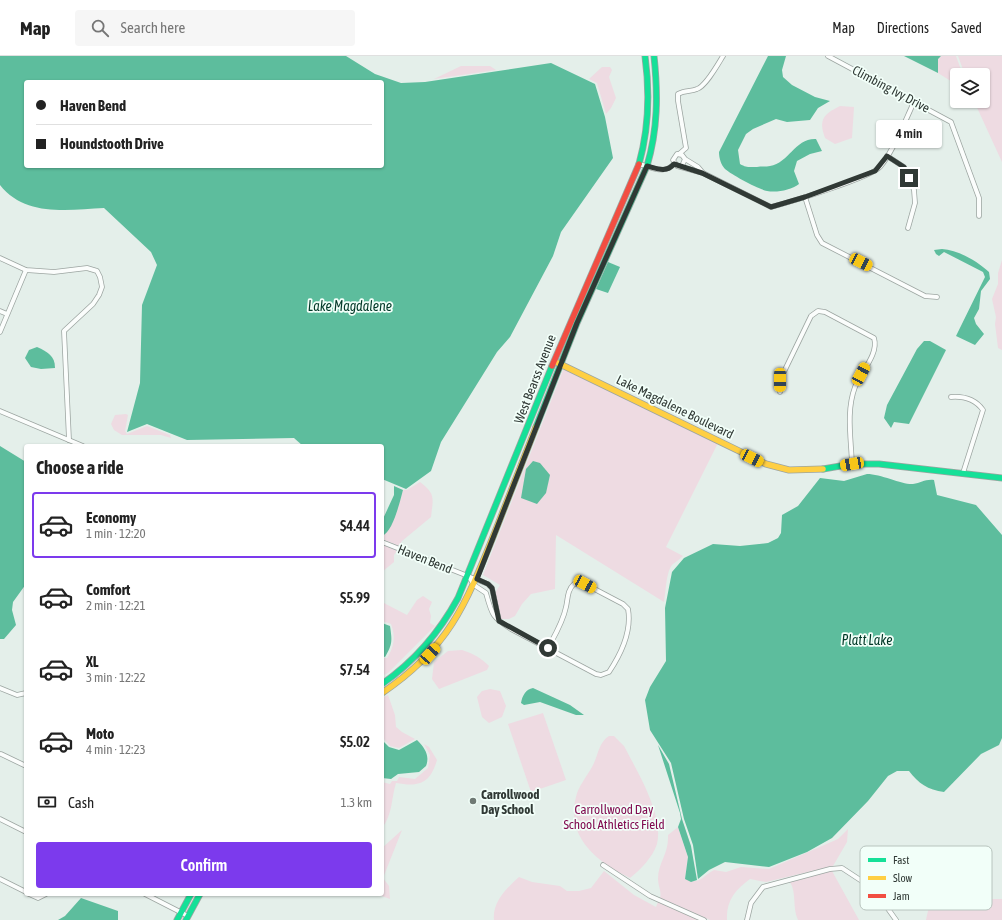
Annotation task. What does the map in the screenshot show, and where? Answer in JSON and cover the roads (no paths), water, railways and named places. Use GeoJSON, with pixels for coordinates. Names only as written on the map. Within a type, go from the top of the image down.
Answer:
{"type":"FeatureCollection","features":[{"type":"Feature","properties":{"kind":"main road","name":"West Bearss Avenue"},"geometry":{"type":"LineString","coordinates":[[384,683],[401,670],[436,634],[453,608],[468,577],[574,312],[639,164],[648,127],[650,106],[645,56]]}},
{"type":"Feature","properties":{"kind":"main road","name":"West Bearss Avenue"},"geometry":{"type":"LineString","coordinates":[[384,692],[406,677],[443,639],[460,614],[477,579],[561,364],[647,166],[655,134],[658,108],[658,84],[654,56]]}},
{"type":"Feature","properties":{"kind":"main road","name":"Lake Magdalene Boulevard"},"geometry":{"type":"LineString","coordinates":[[554,361],[766,464],[789,470],[817,470],[852,464],[879,464],[963,472],[1002,478]]}},
{"type":"Feature","properties":{"kind":"main road"},"geometry":{"type":"LineString","coordinates":[[177,920],[190,896]]}},
{"type":"Feature","properties":{"kind":"main road"},"geometry":{"type":"LineString","coordinates":[[187,918],[199,896]]}},
{"type":"Feature","properties":{"kind":"street"},"geometry":{"type":"LineString","coordinates":[[639,164],[662,170],[669,169],[674,164],[674,157],[686,148],[678,94],[683,91],[697,89],[703,85],[723,56]]}},
{"type":"Feature","properties":{"kind":"street","name":"Climbing Ivy Drive"},"geometry":{"type":"LineString","coordinates":[[828,56],[951,122],[979,198],[979,216]]}},
{"type":"Feature","properties":{"kind":"street"},"geometry":{"type":"LineString","coordinates":[[674,164],[702,173],[771,207],[805,197],[875,171],[887,156],[914,102]]}},
{"type":"Feature","properties":{"kind":"street"},"geometry":{"type":"LineString","coordinates":[[680,154],[698,167],[702,173]]}},
{"type":"Feature","properties":{"kind":"street"},"geometry":{"type":"LineString","coordinates":[[887,156],[904,167],[914,190],[915,203],[908,228]]}},
{"type":"Feature","properties":{"kind":"street"},"geometry":{"type":"LineString","coordinates":[[682,166],[685,159]]}},
{"type":"Feature","properties":{"kind":"street"},"geometry":{"type":"LineString","coordinates":[[805,197],[817,235],[822,243],[925,296],[937,297]]}},
{"type":"Feature","properties":{"kind":"street"},"geometry":{"type":"LineString","coordinates":[[0,258],[26,270],[54,272],[87,268],[97,271],[100,277],[102,287],[93,304],[64,331],[69,440]]}},
{"type":"Feature","properties":{"kind":"street"},"geometry":{"type":"LineString","coordinates":[[0,332],[26,270]]}},
{"type":"Feature","properties":{"kind":"street"},"geometry":{"type":"LineString","coordinates":[[0,311],[7,314]]}},
{"type":"Feature","properties":{"kind":"street"},"geometry":{"type":"LineString","coordinates":[[780,392],[780,380],[811,316],[818,311],[825,312],[874,338],[876,344],[856,386],[849,407],[852,464]]}},
{"type":"Feature","properties":{"kind":"street"},"geometry":{"type":"LineString","coordinates":[[951,397],[962,396],[979,404],[983,410],[963,472]]}},
{"type":"Feature","properties":{"kind":"street"},"geometry":{"type":"LineString","coordinates":[[0,411],[78,444]]}},
{"type":"Feature","properties":{"kind":"street","name":"Haven Bend"},"geometry":{"type":"LineString","coordinates":[[384,543],[488,584],[492,588],[499,621]]}},
{"type":"Feature","properties":{"kind":"street","name":"Haven Bend"},"geometry":{"type":"LineString","coordinates":[[468,577],[474,585],[486,593],[492,615],[499,621]]}},
{"type":"Feature","properties":{"kind":"street"},"geometry":{"type":"LineString","coordinates":[[499,621],[548,648],[596,674],[600,675],[606,674],[611,669],[623,645],[627,632],[629,611],[623,604],[585,584],[574,584],[570,589],[564,616],[548,648]]}},
{"type":"Feature","properties":{"kind":"street"},"geometry":{"type":"LineString","coordinates":[[490,606],[495,604]]}},
{"type":"Feature","properties":{"kind":"street"},"geometry":{"type":"LineString","coordinates":[[401,670],[406,677]]}},
{"type":"Feature","properties":{"kind":"street"},"geometry":{"type":"LineString","coordinates":[[606,674],[609,678]]}},
{"type":"Feature","properties":{"kind":"street"},"geometry":{"type":"LineString","coordinates":[[0,688],[17,696],[24,695]]}},
{"type":"Feature","properties":{"kind":"street"},"geometry":{"type":"LineString","coordinates":[[1,754],[24,765]]}},
{"type":"Feature","properties":{"kind":"street"},"geometry":{"type":"LineString","coordinates":[[0,819],[24,831]]}},
{"type":"Feature","properties":{"kind":"street"},"geometry":{"type":"LineString","coordinates":[[602,866],[650,896],[704,920]]}},
{"type":"Feature","properties":{"kind":"street"},"geometry":{"type":"LineString","coordinates":[[747,920],[751,903],[763,887],[830,869],[842,868],[860,880]]}},
{"type":"Feature","properties":{"kind":"street"},"geometry":{"type":"LineString","coordinates":[[0,879],[24,891]]}},
{"type":"Feature","properties":{"kind":"street"},"geometry":{"type":"LineString","coordinates":[[149,896],[181,913],[187,918]]}},
{"type":"Feature","properties":{"kind":"street"},"geometry":{"type":"LineString","coordinates":[[889,910],[896,920]]}},
{"type":"Feature","properties":{"kind":"water","name":"Lake Magdalene"},"geometry":{"type":"Polygon","coordinates":[[[0,56],[346,56],[375,74],[401,83],[425,82],[551,63],[595,84],[605,117],[613,158],[561,232],[553,256],[510,337],[497,352],[441,442],[431,471],[406,489],[384,480],[384,444],[301,444],[294,438],[187,440],[147,424],[127,432],[140,383],[142,305],[157,265],[151,252],[104,208],[76,210],[48,209],[34,207],[10,195],[0,185],[0,56]]]}},
{"type":"Feature","properties":{"kind":"water"},"geometry":{"type":"Polygon","coordinates":[[[768,56],[786,56],[782,70],[783,77],[792,85],[815,97],[830,101],[818,108],[810,120],[787,122],[776,119],[753,129],[746,134],[738,150],[740,164],[748,167],[777,164],[797,146],[809,140],[816,139],[822,151],[810,154],[797,161],[794,171],[799,184],[788,189],[775,192],[758,188],[728,172],[722,166],[719,154],[768,56]]]}},
{"type":"Feature","properties":{"kind":"water"},"geometry":{"type":"Polygon","coordinates":[[[904,56],[941,56],[938,59],[938,73],[904,56]]]}},
{"type":"Feature","properties":{"kind":"water"},"geometry":{"type":"Polygon","coordinates":[[[942,249],[954,251],[967,257],[989,272],[990,279],[981,291],[979,309],[974,318],[976,324],[984,334],[975,345],[956,336],[985,277],[983,272],[944,252],[939,256],[934,250],[942,249]]]}},
{"type":"Feature","properties":{"kind":"water"},"geometry":{"type":"Polygon","coordinates":[[[608,262],[620,267],[608,293],[596,289],[608,262]]]}},
{"type":"Feature","properties":{"kind":"water"},"geometry":{"type":"Polygon","coordinates":[[[924,341],[930,341],[946,350],[909,424],[894,422],[891,428],[884,418],[887,405],[917,349],[924,341]]]}},
{"type":"Feature","properties":{"kind":"water"},"geometry":{"type":"Polygon","coordinates":[[[37,347],[52,357],[55,368],[41,369],[31,367],[25,358],[29,350],[37,347]]]}},
{"type":"Feature","properties":{"kind":"water"},"geometry":{"type":"Polygon","coordinates":[[[0,446],[24,461],[24,587],[13,602],[12,610],[16,625],[4,639],[0,639],[0,446]]]}},
{"type":"Feature","properties":{"kind":"water"},"geometry":{"type":"Polygon","coordinates":[[[533,461],[540,463],[550,475],[546,493],[537,504],[521,498],[526,469],[533,461]]]}},
{"type":"Feature","properties":{"kind":"water","name":"Platt Lake"},"geometry":{"type":"Polygon","coordinates":[[[867,474],[873,474],[909,484],[934,480],[937,495],[976,505],[1002,535],[1002,738],[999,745],[981,754],[944,792],[933,790],[924,785],[909,771],[897,771],[888,776],[868,801],[832,838],[807,852],[769,867],[725,862],[709,870],[698,879],[693,845],[684,819],[671,763],[650,730],[645,700],[650,687],[666,661],[665,608],[672,572],[684,558],[713,544],[740,546],[768,543],[778,538],[781,533],[782,515],[798,506],[820,478],[844,481],[867,474]]]}},
{"type":"Feature","properties":{"kind":"water"},"geometry":{"type":"Polygon","coordinates":[[[394,486],[403,490],[393,523],[390,529],[384,534],[384,517],[394,495],[394,486]]]}},
{"type":"Feature","properties":{"kind":"water"},"geometry":{"type":"Polygon","coordinates":[[[384,624],[390,626],[391,635],[391,645],[385,657],[384,624]]]}},
{"type":"Feature","properties":{"kind":"water"},"geometry":{"type":"Polygon","coordinates":[[[533,688],[570,705],[584,715],[576,715],[540,702],[524,705],[521,703],[523,695],[526,691],[533,688]]]}},
{"type":"Feature","properties":{"kind":"water"},"geometry":{"type":"Polygon","coordinates":[[[417,740],[426,752],[426,766],[419,772],[398,774],[391,779],[384,778],[384,742],[389,747],[399,750],[417,740]]]}},
{"type":"Feature","properties":{"kind":"water"},"geometry":{"type":"Polygon","coordinates":[[[658,745],[669,764],[682,819],[691,846],[697,880],[691,882],[685,879],[688,857],[678,827],[681,819],[680,813],[658,745]]]}},
{"type":"Feature","properties":{"kind":"water"},"geometry":{"type":"Polygon","coordinates":[[[81,898],[118,911],[118,920],[58,920],[65,916],[81,898]]]}},
{"type":"Feature","properties":{"kind":"place","name":"Carrollwood Day School"},"geometry":{"type":"Point","coordinates":[473,801]}},
{"type":"Feature","properties":{"kind":"park label","name":"Carrollwood Day School Athletics Field"},"geometry":{"type":"Point","coordinates":[614,816]}}]}
